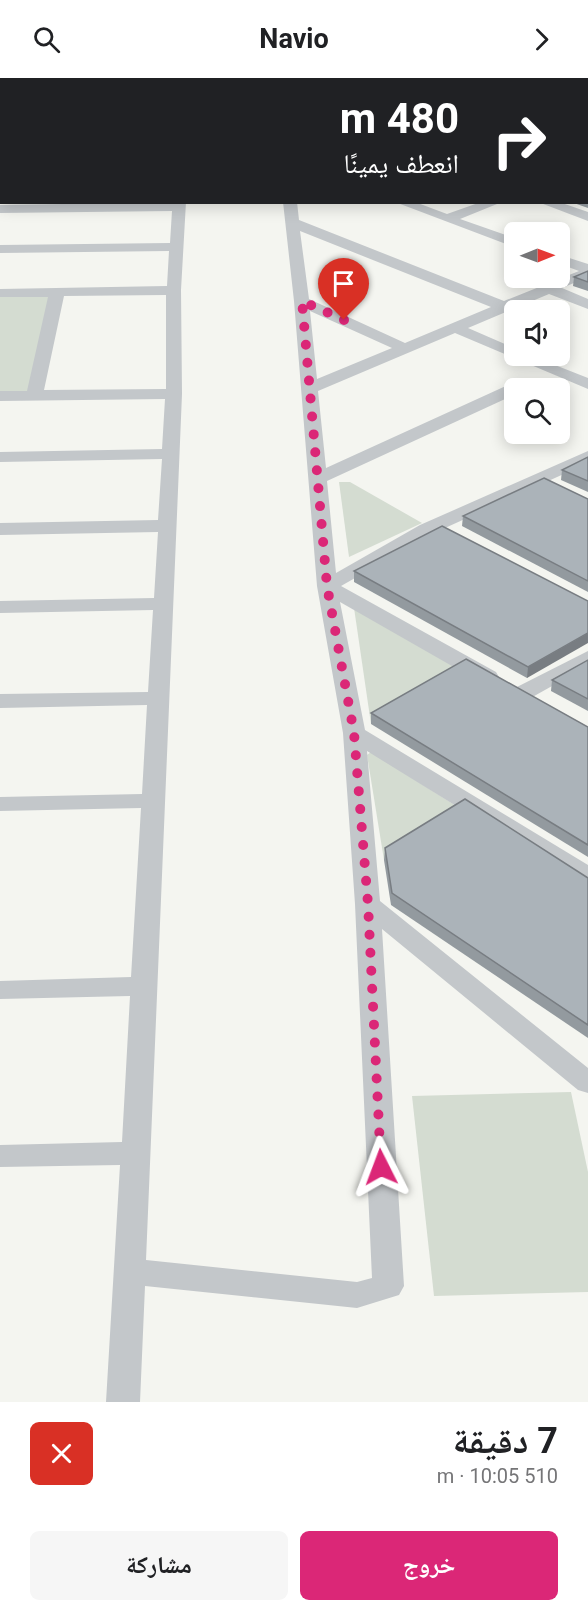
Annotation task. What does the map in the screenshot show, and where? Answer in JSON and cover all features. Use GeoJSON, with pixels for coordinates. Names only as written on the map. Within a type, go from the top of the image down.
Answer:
{"type":"FeatureCollection","features":[{"type":"Feature","properties":{"kind":"street"},"geometry":{"type":"LineString","coordinates":[[406,204],[504,239]]}},
{"type":"Feature","properties":{"kind":"street"},"geometry":{"type":"LineString","coordinates":[[446,219],[490,204]]}},
{"type":"Feature","properties":{"kind":"street"},"geometry":{"type":"LineString","coordinates":[[550,204],[588,217]]}},
{"type":"Feature","properties":{"kind":"street"},"geometry":{"type":"LineString","coordinates":[[0,209],[179,205],[174,291],[174,394],[123,1402]]}},
{"type":"Feature","properties":{"kind":"street"},"geometry":{"type":"LineString","coordinates":[[129,1271],[357,1295],[388,1286],[368,904],[354,733],[327,586],[302,301],[291,212]]}},
{"type":"Feature","properties":{"kind":"street"},"geometry":{"type":"LineString","coordinates":[[291,212],[504,307]]}},
{"type":"Feature","properties":{"kind":"street"},"geometry":{"type":"LineString","coordinates":[[0,249],[176,247]]}},
{"type":"Feature","properties":{"kind":"street"},"geometry":{"type":"LineString","coordinates":[[570,263],[588,270]]}},
{"type":"Feature","properties":{"kind":"street"},"geometry":{"type":"LineString","coordinates":[[570,278],[588,270]]}},
{"type":"Feature","properties":{"kind":"street"},"geometry":{"type":"LineString","coordinates":[[521,300],[548,288],[588,304]]}},
{"type":"Feature","properties":{"kind":"street"},"geometry":{"type":"LineString","coordinates":[[0,293],[174,291]]}},
{"type":"Feature","properties":{"kind":"street"},"geometry":{"type":"LineString","coordinates":[[34,396],[57,292]]}},
{"type":"Feature","properties":{"kind":"street"},"geometry":{"type":"LineString","coordinates":[[302,301],[406,349]]}},
{"type":"Feature","properties":{"kind":"street"},"geometry":{"type":"LineString","coordinates":[[308,389],[504,307]]}},
{"type":"Feature","properties":{"kind":"street"},"geometry":{"type":"LineString","coordinates":[[456,328],[504,350]]}},
{"type":"Feature","properties":{"kind":"street"},"geometry":{"type":"LineString","coordinates":[[542,366],[588,384]]}},
{"type":"Feature","properties":{"kind":"street"},"geometry":{"type":"LineString","coordinates":[[538,378],[554,371]]}},
{"type":"Feature","properties":{"kind":"street"},"geometry":{"type":"LineString","coordinates":[[317,479],[504,393]]}},
{"type":"Feature","properties":{"kind":"street"},"geometry":{"type":"LineString","coordinates":[[0,396],[174,394]]}},
{"type":"Feature","properties":{"kind":"street"},"geometry":{"type":"LineString","coordinates":[[0,457],[171,454]]}},
{"type":"Feature","properties":{"kind":"street"},"geometry":{"type":"LineString","coordinates":[[327,586],[427,530],[588,456]]}},
{"type":"Feature","properties":{"kind":"street"},"geometry":{"type":"LineString","coordinates":[[526,485],[547,495]]}},
{"type":"Feature","properties":{"kind":"street"},"geometry":{"type":"LineString","coordinates":[[0,529],[167,526]]}},
{"type":"Feature","properties":{"kind":"street"},"geometry":{"type":"LineString","coordinates":[[427,530],[447,540]]}},
{"type":"Feature","properties":{"kind":"street"},"geometry":{"type":"LineString","coordinates":[[327,586],[539,707]]}},
{"type":"Feature","properties":{"kind":"street"},"geometry":{"type":"LineString","coordinates":[[0,607],[163,604]]}},
{"type":"Feature","properties":{"kind":"street"},"geometry":{"type":"LineString","coordinates":[[519,696],[588,657]]}},
{"type":"Feature","properties":{"kind":"street"},"geometry":{"type":"LineString","coordinates":[[0,701],[158,698]]}},
{"type":"Feature","properties":{"kind":"street"},"geometry":{"type":"LineString","coordinates":[[354,733],[588,876]]}},
{"type":"Feature","properties":{"kind":"street"},"geometry":{"type":"LineString","coordinates":[[0,804],[153,801]]}},
{"type":"Feature","properties":{"kind":"street"},"geometry":{"type":"LineString","coordinates":[[368,904],[588,1083]]}},
{"type":"Feature","properties":{"kind":"street"},"geometry":{"type":"LineString","coordinates":[[0,990],[144,986]]}},
{"type":"Feature","properties":{"kind":"street"},"geometry":{"type":"LineString","coordinates":[[0,1156],[135,1152]]}},
{"type":"Feature","properties":{"kind":"shaded area"},"geometry":{"type":"Polygon","coordinates":[[[57,292],[34,396],[0,396],[0,293],[57,292]]]}},
{"type":"Feature","properties":{"kind":"shaded area"},"geometry":{"type":"Polygon","coordinates":[[[339,482],[350,482],[422,523],[349,557],[339,482]]]}},
{"type":"Feature","properties":{"kind":"shaded area"},"geometry":{"type":"Polygon","coordinates":[[[353,601],[465,670],[371,724],[353,601]]]}},
{"type":"Feature","properties":{"kind":"shaded area"},"geometry":{"type":"Polygon","coordinates":[[[371,752],[464,811],[384,860],[367,755],[371,752]]]}},
{"type":"Feature","properties":{"kind":"shaded area"},"geometry":{"type":"Polygon","coordinates":[[[571,1092],[588,1172],[588,1292],[434,1296],[412,1096],[571,1092]]]}},
{"type":"Feature","properties":{"kind":"building"},"geometry":{"type":"Polygon","coordinates":[[[588,271],[588,282],[574,277],[588,271]]]}},
{"type":"Feature","properties":{"kind":"building"},"geometry":{"type":"Polygon","coordinates":[[[588,457],[588,481],[562,470],[588,457]]]}},
{"type":"Feature","properties":{"kind":"building"},"geometry":{"type":"Polygon","coordinates":[[[544,478],[588,499],[588,581],[463,516],[544,478]]]}},
{"type":"Feature","properties":{"kind":"building"},"geometry":{"type":"Polygon","coordinates":[[[442,526],[588,601],[588,633],[528,667],[354,571],[442,526]]]}},
{"type":"Feature","properties":{"kind":"building"},"geometry":{"type":"Polygon","coordinates":[[[466,659],[588,727],[588,845],[371,713],[466,659]]]}},
{"type":"Feature","properties":{"kind":"building"},"geometry":{"type":"Polygon","coordinates":[[[588,660],[588,699],[552,680],[588,660]]]}},
{"type":"Feature","properties":{"kind":"building"},"geometry":{"type":"Polygon","coordinates":[[[465,799],[588,878],[588,1025],[392,893],[385,848],[465,799]]]}},
{"type":"Feature","properties":{"kind":"route"},"geometry":{"type":"LineString","coordinates":[[344,320],[302,301],[327,586],[354,733],[368,904],[381,1167]]}}]}
